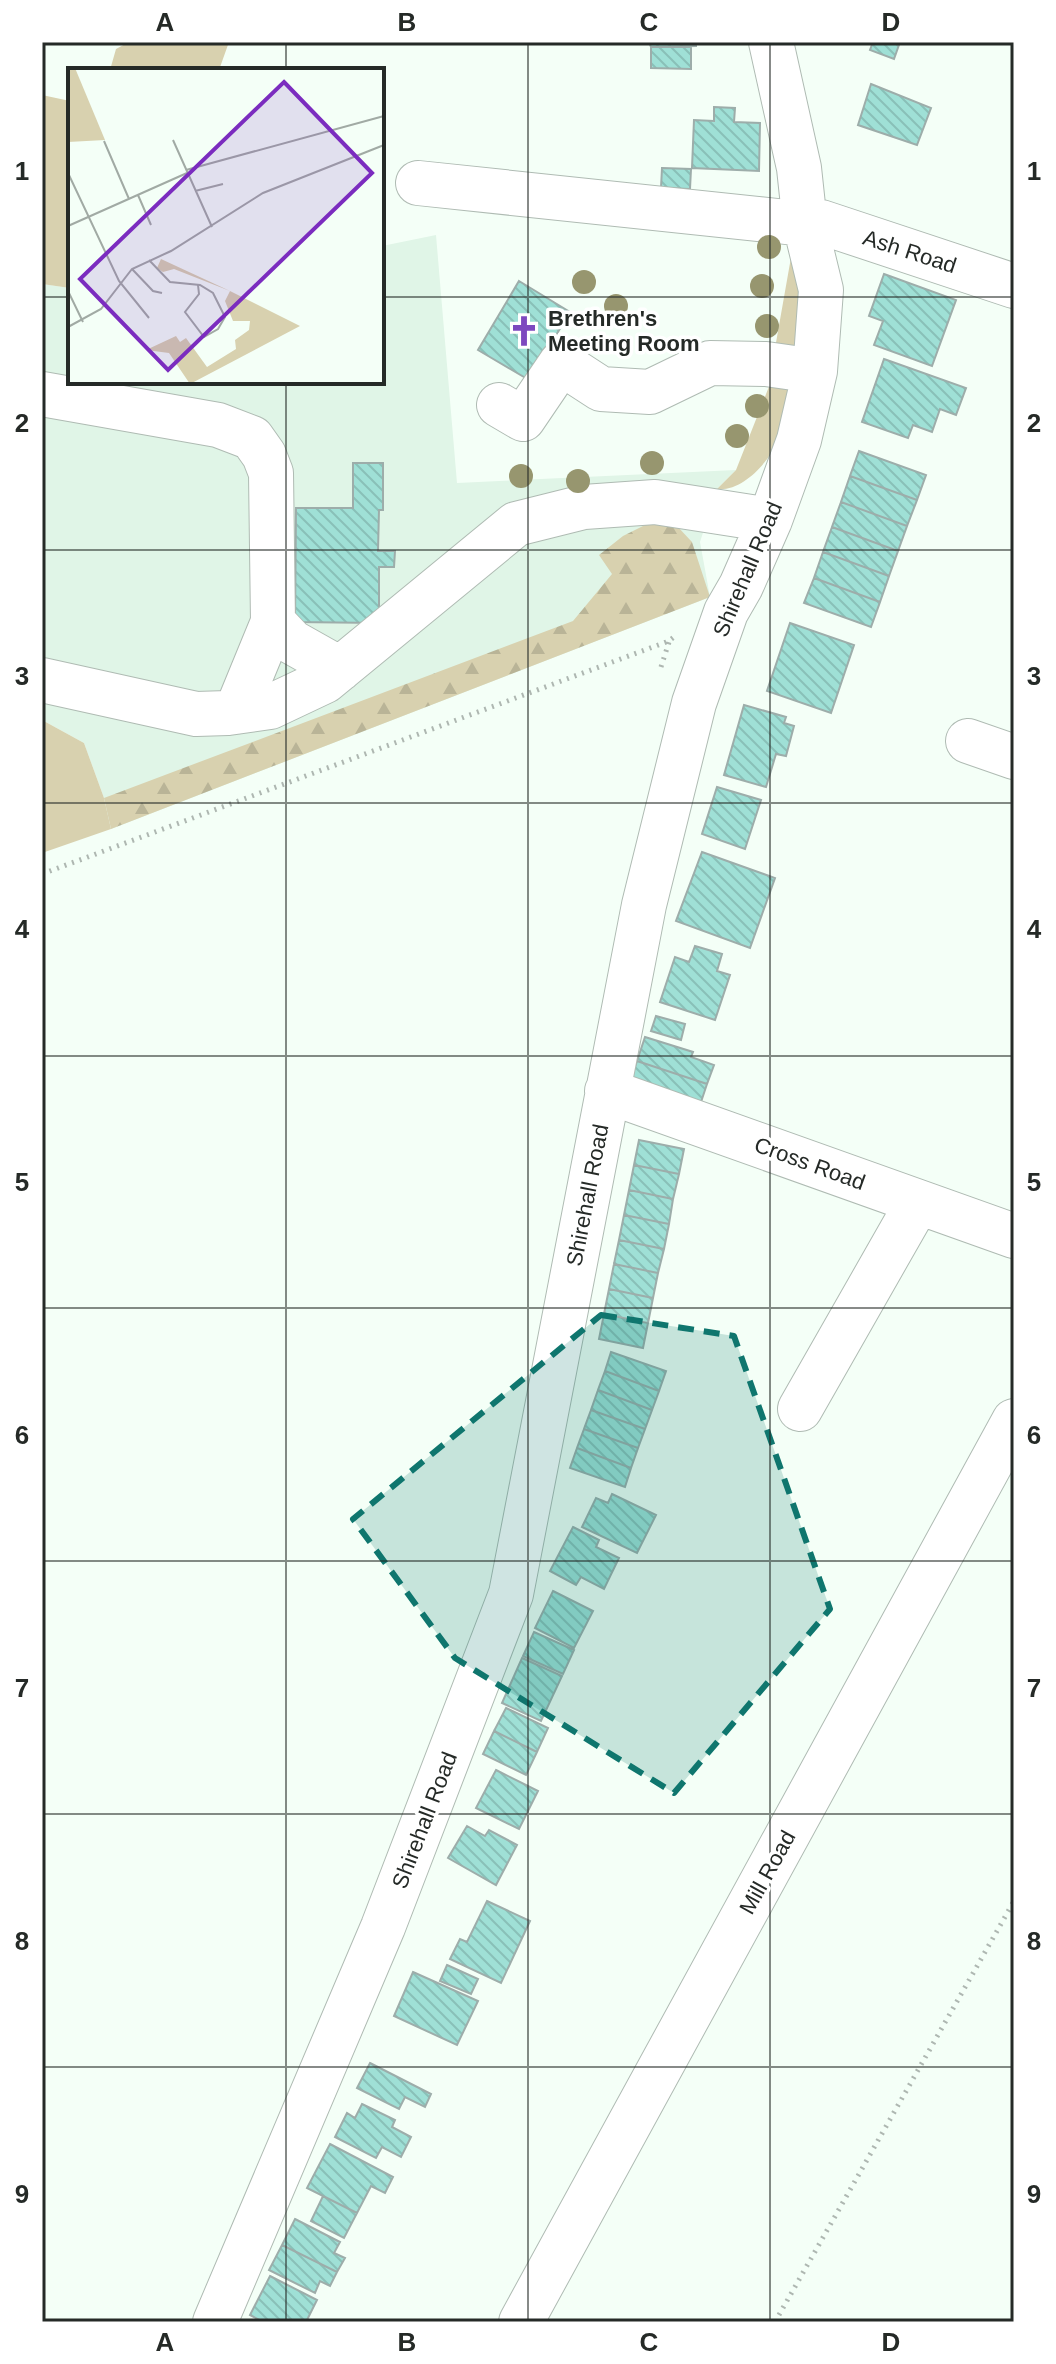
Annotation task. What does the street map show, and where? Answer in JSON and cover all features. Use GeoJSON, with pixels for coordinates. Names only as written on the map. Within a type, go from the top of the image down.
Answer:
{"type":"FeatureCollection","features":[{"type":"Feature","properties":{"kind":"street","name":"Shirehall Road"},"geometry":{"type":"LineString","coordinates":[[215,2322],[383,1927],[511,1594],[644,905],[694,703],[726,612],[770,520],[799,440],[815,371],[821,290],[805,224],[794,140],[771,42]]}},
{"type":"Feature","properties":{"kind":"street","name":"Ash Road"},"geometry":{"type":"LineString","coordinates":[[418,183],[805,224],[821,222],[1014,286]]}},
{"type":"Feature","properties":{"kind":"street"},"geometry":{"type":"LineString","coordinates":[[499,405],[523,419],[561,363],[601,389],[650,392],[710,363],[766,364],[815,371]]}},
{"type":"Feature","properties":{"kind":"street"},"geometry":{"type":"LineString","coordinates":[[42,394],[218,425],[252,438],[264,455],[271,473],[273,622],[236,712]]}},
{"type":"Feature","properties":{"kind":"street"},"geometry":{"type":"LineString","coordinates":[[42,680],[196,714],[270,707],[325,681],[516,524],[584,507],[655,502],[770,520]]}},
{"type":"Feature","properties":{"kind":"street"},"geometry":{"type":"LineString","coordinates":[[273,622],[292,642],[340,669]]}},
{"type":"Feature","properties":{"kind":"street"},"geometry":{"type":"LineString","coordinates":[[968,741],[1014,757]]}},
{"type":"Feature","properties":{"kind":"street","name":"Cross Road"},"geometry":{"type":"LineString","coordinates":[[607,1091],[1014,1236]]}},
{"type":"Feature","properties":{"kind":"street"},"geometry":{"type":"LineString","coordinates":[[800,1409],[918,1202]]}},
{"type":"Feature","properties":{"kind":"street","name":"Mill Road"},"geometry":{"type":"LineString","coordinates":[[521,2322],[1014,1421]]}},
{"type":"Feature","properties":{"kind":"path"},"geometry":{"type":"LineString","coordinates":[[42,874],[669,641],[694,619],[726,612]]}},
{"type":"Feature","properties":{"kind":"path"},"geometry":{"type":"LineString","coordinates":[[775,2322],[1014,1901]]}},
{"type":"Feature","properties":{"kind":"highlighted area"},"geometry":{"type":"Polygon","coordinates":[[[601,1315],[734,1336],[830,1609],[674,1793],[455,1658],[353,1519],[601,1315]]]}},
{"type":"Feature","properties":{"kind":"shaded area"},"geometry":{"type":"Polygon","coordinates":[[[436,235],[457,483],[736,470],[717,489],[700,542],[710,597],[111,829],[104,798],[84,743],[42,720],[42,284],[68,288],[68,384],[384,384],[384,246],[436,235]]]}},
{"type":"Feature","properties":{"kind":"green space"},"geometry":{"type":"Polygon","coordinates":[[[129,42],[229,42],[220,68],[111,68],[116,49],[129,42]]]}},
{"type":"Feature","properties":{"kind":"green space"},"geometry":{"type":"Polygon","coordinates":[[[42,95],[68,101],[68,288],[42,284],[42,95]]]}},
{"type":"Feature","properties":{"kind":"green space"},"geometry":{"type":"Polygon","coordinates":[[[796,229],[804,357],[774,354],[796,229]]]}},
{"type":"Feature","properties":{"kind":"green space"},"geometry":{"type":"Polygon","coordinates":[[[772,379],[782,383],[792,394],[775,447],[746,480],[727,489],[717,489],[736,470],[772,379]]]}},
{"type":"Feature","properties":{"kind":"green space"},"geometry":{"type":"Polygon","coordinates":[[[657,519],[677,526],[692,542],[710,597],[111,829],[104,798],[573,621],[612,574],[599,555],[623,536],[657,519]]]}},
{"type":"Feature","properties":{"kind":"green space"},"geometry":{"type":"Polygon","coordinates":[[[42,720],[84,743],[104,798],[111,829],[42,853],[42,720]]]}},
{"type":"Feature","properties":{"kind":"building"},"geometry":{"type":"Polygon","coordinates":[[[649,42],[696,42],[696,46],[651,47],[649,42]]]}},
{"type":"Feature","properties":{"kind":"building"},"geometry":{"type":"Polygon","coordinates":[[[873,42],[900,42],[894,59],[870,50],[873,42]]]}},
{"type":"Feature","properties":{"kind":"building"},"geometry":{"type":"Polygon","coordinates":[[[651,47],[691,47],[691,69],[651,68],[651,47]]]}},
{"type":"Feature","properties":{"kind":"building"},"geometry":{"type":"Polygon","coordinates":[[[871,84],[931,108],[917,145],[858,125],[871,84]]]}},
{"type":"Feature","properties":{"kind":"building"},"geometry":{"type":"Polygon","coordinates":[[[714,107],[735,108],[734,122],[760,123],[759,171],[692,168],[694,120],[714,121],[714,107]]]}},
{"type":"Feature","properties":{"kind":"building"},"geometry":{"type":"Polygon","coordinates":[[[662,168],[691,169],[690,189],[661,188],[662,168]]]}},
{"type":"Feature","properties":{"kind":"building"},"geometry":{"type":"Polygon","coordinates":[[[884,274],[956,300],[932,366],[874,345],[883,321],[869,316],[884,274]]]}},
{"type":"Feature","properties":{"kind":"building","name":"Brethren's Meeting Room"},"geometry":{"type":"Polygon","coordinates":[[[519,281],[570,312],[529,380],[478,350],[519,281]]]}},
{"type":"Feature","properties":{"kind":"building"},"geometry":{"type":"Polygon","coordinates":[[[884,359],[966,388],[956,415],[940,409],[932,432],[913,425],[908,438],[862,422],[884,359]]]}},
{"type":"Feature","properties":{"kind":"building"},"geometry":{"type":"Polygon","coordinates":[[[859,451],[926,475],[917,500],[850,476],[859,451]]]}},
{"type":"Feature","properties":{"kind":"building"},"geometry":{"type":"Polygon","coordinates":[[[353,463],[383,463],[383,510],[379,510],[378,551],[395,551],[394,567],[379,567],[379,623],[295,622],[296,508],[353,508],[353,463]]]}},
{"type":"Feature","properties":{"kind":"building"},"geometry":{"type":"Polygon","coordinates":[[[850,476],[917,500],[907,526],[841,502],[850,476]]]}},
{"type":"Feature","properties":{"kind":"building"},"geometry":{"type":"Polygon","coordinates":[[[841,502],[907,526],[898,551],[832,527],[841,502]]]}},
{"type":"Feature","properties":{"kind":"building"},"geometry":{"type":"Polygon","coordinates":[[[832,527],[898,551],[889,576],[823,552],[832,527]]]}},
{"type":"Feature","properties":{"kind":"building"},"geometry":{"type":"Polygon","coordinates":[[[823,552],[889,576],[880,602],[814,578],[823,552]]]}},
{"type":"Feature","properties":{"kind":"building"},"geometry":{"type":"Polygon","coordinates":[[[814,578],[880,602],[871,627],[804,603],[814,578]]]}},
{"type":"Feature","properties":{"kind":"building"},"geometry":{"type":"Polygon","coordinates":[[[790,623],[854,645],[831,713],[767,691],[790,623]]]}},
{"type":"Feature","properties":{"kind":"building"},"geometry":{"type":"Polygon","coordinates":[[[744,705],[786,717],[784,723],[794,726],[786,756],[776,754],[766,787],[724,775],[744,705]]]}},
{"type":"Feature","properties":{"kind":"building"},"geometry":{"type":"Polygon","coordinates":[[[717,787],[761,800],[745,849],[702,834],[717,787]]]}},
{"type":"Feature","properties":{"kind":"building"},"geometry":{"type":"Polygon","coordinates":[[[702,852],[775,878],[750,948],[676,921],[702,852]]]}},
{"type":"Feature","properties":{"kind":"building"},"geometry":{"type":"Polygon","coordinates":[[[695,946],[722,954],[717,971],[730,975],[715,1020],[660,1002],[675,957],[689,962],[695,946]]]}},
{"type":"Feature","properties":{"kind":"building"},"geometry":{"type":"Polygon","coordinates":[[[656,1016],[685,1024],[681,1040],[651,1031],[656,1016]]]}},
{"type":"Feature","properties":{"kind":"building"},"geometry":{"type":"Polygon","coordinates":[[[645,1037],[693,1052],[691,1057],[714,1065],[707,1084],[637,1061],[645,1037]]]}},
{"type":"Feature","properties":{"kind":"building"},"geometry":{"type":"Polygon","coordinates":[[[637,1061],[707,1084],[699,1108],[629,1085],[637,1061]]]}},
{"type":"Feature","properties":{"kind":"building"},"geometry":{"type":"Polygon","coordinates":[[[639,1140],[684,1149],[679,1174],[634,1165],[639,1140]]]}},
{"type":"Feature","properties":{"kind":"building"},"geometry":{"type":"Polygon","coordinates":[[[634,1165],[679,1174],[673,1199],[629,1190],[634,1165]]]}},
{"type":"Feature","properties":{"kind":"building"},"geometry":{"type":"Polygon","coordinates":[[[629,1190],[673,1199],[669,1224],[624,1215],[629,1190]]]}},
{"type":"Feature","properties":{"kind":"building"},"geometry":{"type":"Polygon","coordinates":[[[624,1215],[669,1224],[664,1249],[619,1240],[624,1215]]]}},
{"type":"Feature","properties":{"kind":"building"},"geometry":{"type":"Polygon","coordinates":[[[619,1240],[664,1249],[658,1273],[614,1264],[619,1240]]]}},
{"type":"Feature","properties":{"kind":"building"},"geometry":{"type":"Polygon","coordinates":[[[614,1264],[658,1273],[653,1298],[609,1289],[614,1264]]]}},
{"type":"Feature","properties":{"kind":"building"},"geometry":{"type":"Polygon","coordinates":[[[609,1289],[653,1298],[648,1323],[604,1314],[609,1289]]]}},
{"type":"Feature","properties":{"kind":"building"},"geometry":{"type":"Polygon","coordinates":[[[604,1314],[648,1323],[643,1348],[599,1339],[604,1314]]]}},
{"type":"Feature","properties":{"kind":"building"},"geometry":{"type":"Polygon","coordinates":[[[611,1352],[666,1371],[659,1391],[605,1371],[611,1352]]]}},
{"type":"Feature","properties":{"kind":"building"},"geometry":{"type":"Polygon","coordinates":[[[605,1371],[659,1391],[652,1410],[598,1390],[605,1371]]]}},
{"type":"Feature","properties":{"kind":"building"},"geometry":{"type":"Polygon","coordinates":[[[598,1390],[652,1410],[645,1429],[591,1410],[598,1390]]]}},
{"type":"Feature","properties":{"kind":"building"},"geometry":{"type":"Polygon","coordinates":[[[591,1410],[645,1429],[638,1448],[584,1429],[591,1410]]]}},
{"type":"Feature","properties":{"kind":"building"},"geometry":{"type":"Polygon","coordinates":[[[584,1429],[638,1448],[631,1468],[577,1448],[584,1429]]]}},
{"type":"Feature","properties":{"kind":"building"},"geometry":{"type":"Polygon","coordinates":[[[577,1448],[631,1468],[625,1487],[570,1468],[577,1448]]]}},
{"type":"Feature","properties":{"kind":"building"},"geometry":{"type":"Polygon","coordinates":[[[612,1494],[656,1515],[637,1553],[582,1527],[596,1498],[608,1503],[612,1494]]]}},
{"type":"Feature","properties":{"kind":"building"},"geometry":{"type":"Polygon","coordinates":[[[573,1527],[599,1540],[596,1547],[619,1558],[604,1589],[581,1577],[576,1585],[550,1571],[573,1527]]]}},
{"type":"Feature","properties":{"kind":"building"},"geometry":{"type":"Polygon","coordinates":[[[553,1591],[593,1611],[574,1648],[535,1628],[553,1591]]]}},
{"type":"Feature","properties":{"kind":"building"},"geometry":{"type":"Polygon","coordinates":[[[534,1632],[574,1650],[563,1674],[523,1656],[534,1632]]]}},
{"type":"Feature","properties":{"kind":"building"},"geometry":{"type":"Polygon","coordinates":[[[522,1658],[562,1676],[541,1721],[502,1703],[522,1658]]]}},
{"type":"Feature","properties":{"kind":"building"},"geometry":{"type":"Polygon","coordinates":[[[506,1708],[548,1728],[537,1752],[494,1731],[506,1708]]]}},
{"type":"Feature","properties":{"kind":"building"},"geometry":{"type":"Polygon","coordinates":[[[494,1731],[537,1752],[526,1775],[483,1754],[494,1731]]]}},
{"type":"Feature","properties":{"kind":"building"},"geometry":{"type":"Polygon","coordinates":[[[496,1770],[538,1791],[519,1829],[476,1808],[496,1770]]]}},
{"type":"Feature","properties":{"kind":"building"},"geometry":{"type":"Polygon","coordinates":[[[467,1826],[485,1836],[489,1830],[517,1845],[496,1885],[448,1858],[467,1826]]]}},
{"type":"Feature","properties":{"kind":"building"},"geometry":{"type":"Polygon","coordinates":[[[487,1901],[530,1921],[501,1983],[450,1959],[460,1939],[467,1942],[487,1901]]]}},
{"type":"Feature","properties":{"kind":"building"},"geometry":{"type":"Polygon","coordinates":[[[447,1965],[478,1979],[471,1994],[440,1981],[447,1965]]]}},
{"type":"Feature","properties":{"kind":"building"},"geometry":{"type":"Polygon","coordinates":[[[413,1972],[478,2001],[457,2045],[394,2016],[413,1972]]]}},
{"type":"Feature","properties":{"kind":"building"},"geometry":{"type":"Polygon","coordinates":[[[370,2063],[431,2094],[425,2107],[405,2097],[399,2109],[357,2088],[370,2063]]]}},
{"type":"Feature","properties":{"kind":"building"},"geometry":{"type":"Polygon","coordinates":[[[362,2104],[395,2120],[392,2127],[411,2137],[401,2157],[382,2147],[376,2158],[335,2137],[347,2113],[355,2118],[362,2104]]]}},
{"type":"Feature","properties":{"kind":"building"},"geometry":{"type":"Polygon","coordinates":[[[330,2144],[393,2177],[385,2193],[371,2186],[357,2213],[307,2188],[330,2144]]]}},
{"type":"Feature","properties":{"kind":"building"},"geometry":{"type":"Polygon","coordinates":[[[323,2196],[357,2213],[344,2238],[311,2221],[323,2196]]]}},
{"type":"Feature","properties":{"kind":"building"},"geometry":{"type":"Polygon","coordinates":[[[295,2219],[340,2242],[334,2253],[345,2258],[337,2272],[282,2245],[295,2219]]]}},
{"type":"Feature","properties":{"kind":"building"},"geometry":{"type":"Polygon","coordinates":[[[282,2245],[337,2272],[330,2286],[320,2281],[315,2293],[269,2270],[282,2245]]]}},
{"type":"Feature","properties":{"kind":"building"},"geometry":{"type":"Polygon","coordinates":[[[270,2276],[317,2300],[306,2322],[263,2322],[250,2315],[270,2276]]]}},
{"type":"Feature","properties":{"kind":"place","name":"Brethren's Meeting Room"},"geometry":{"type":"Point","coordinates":[524,331]}}]}
